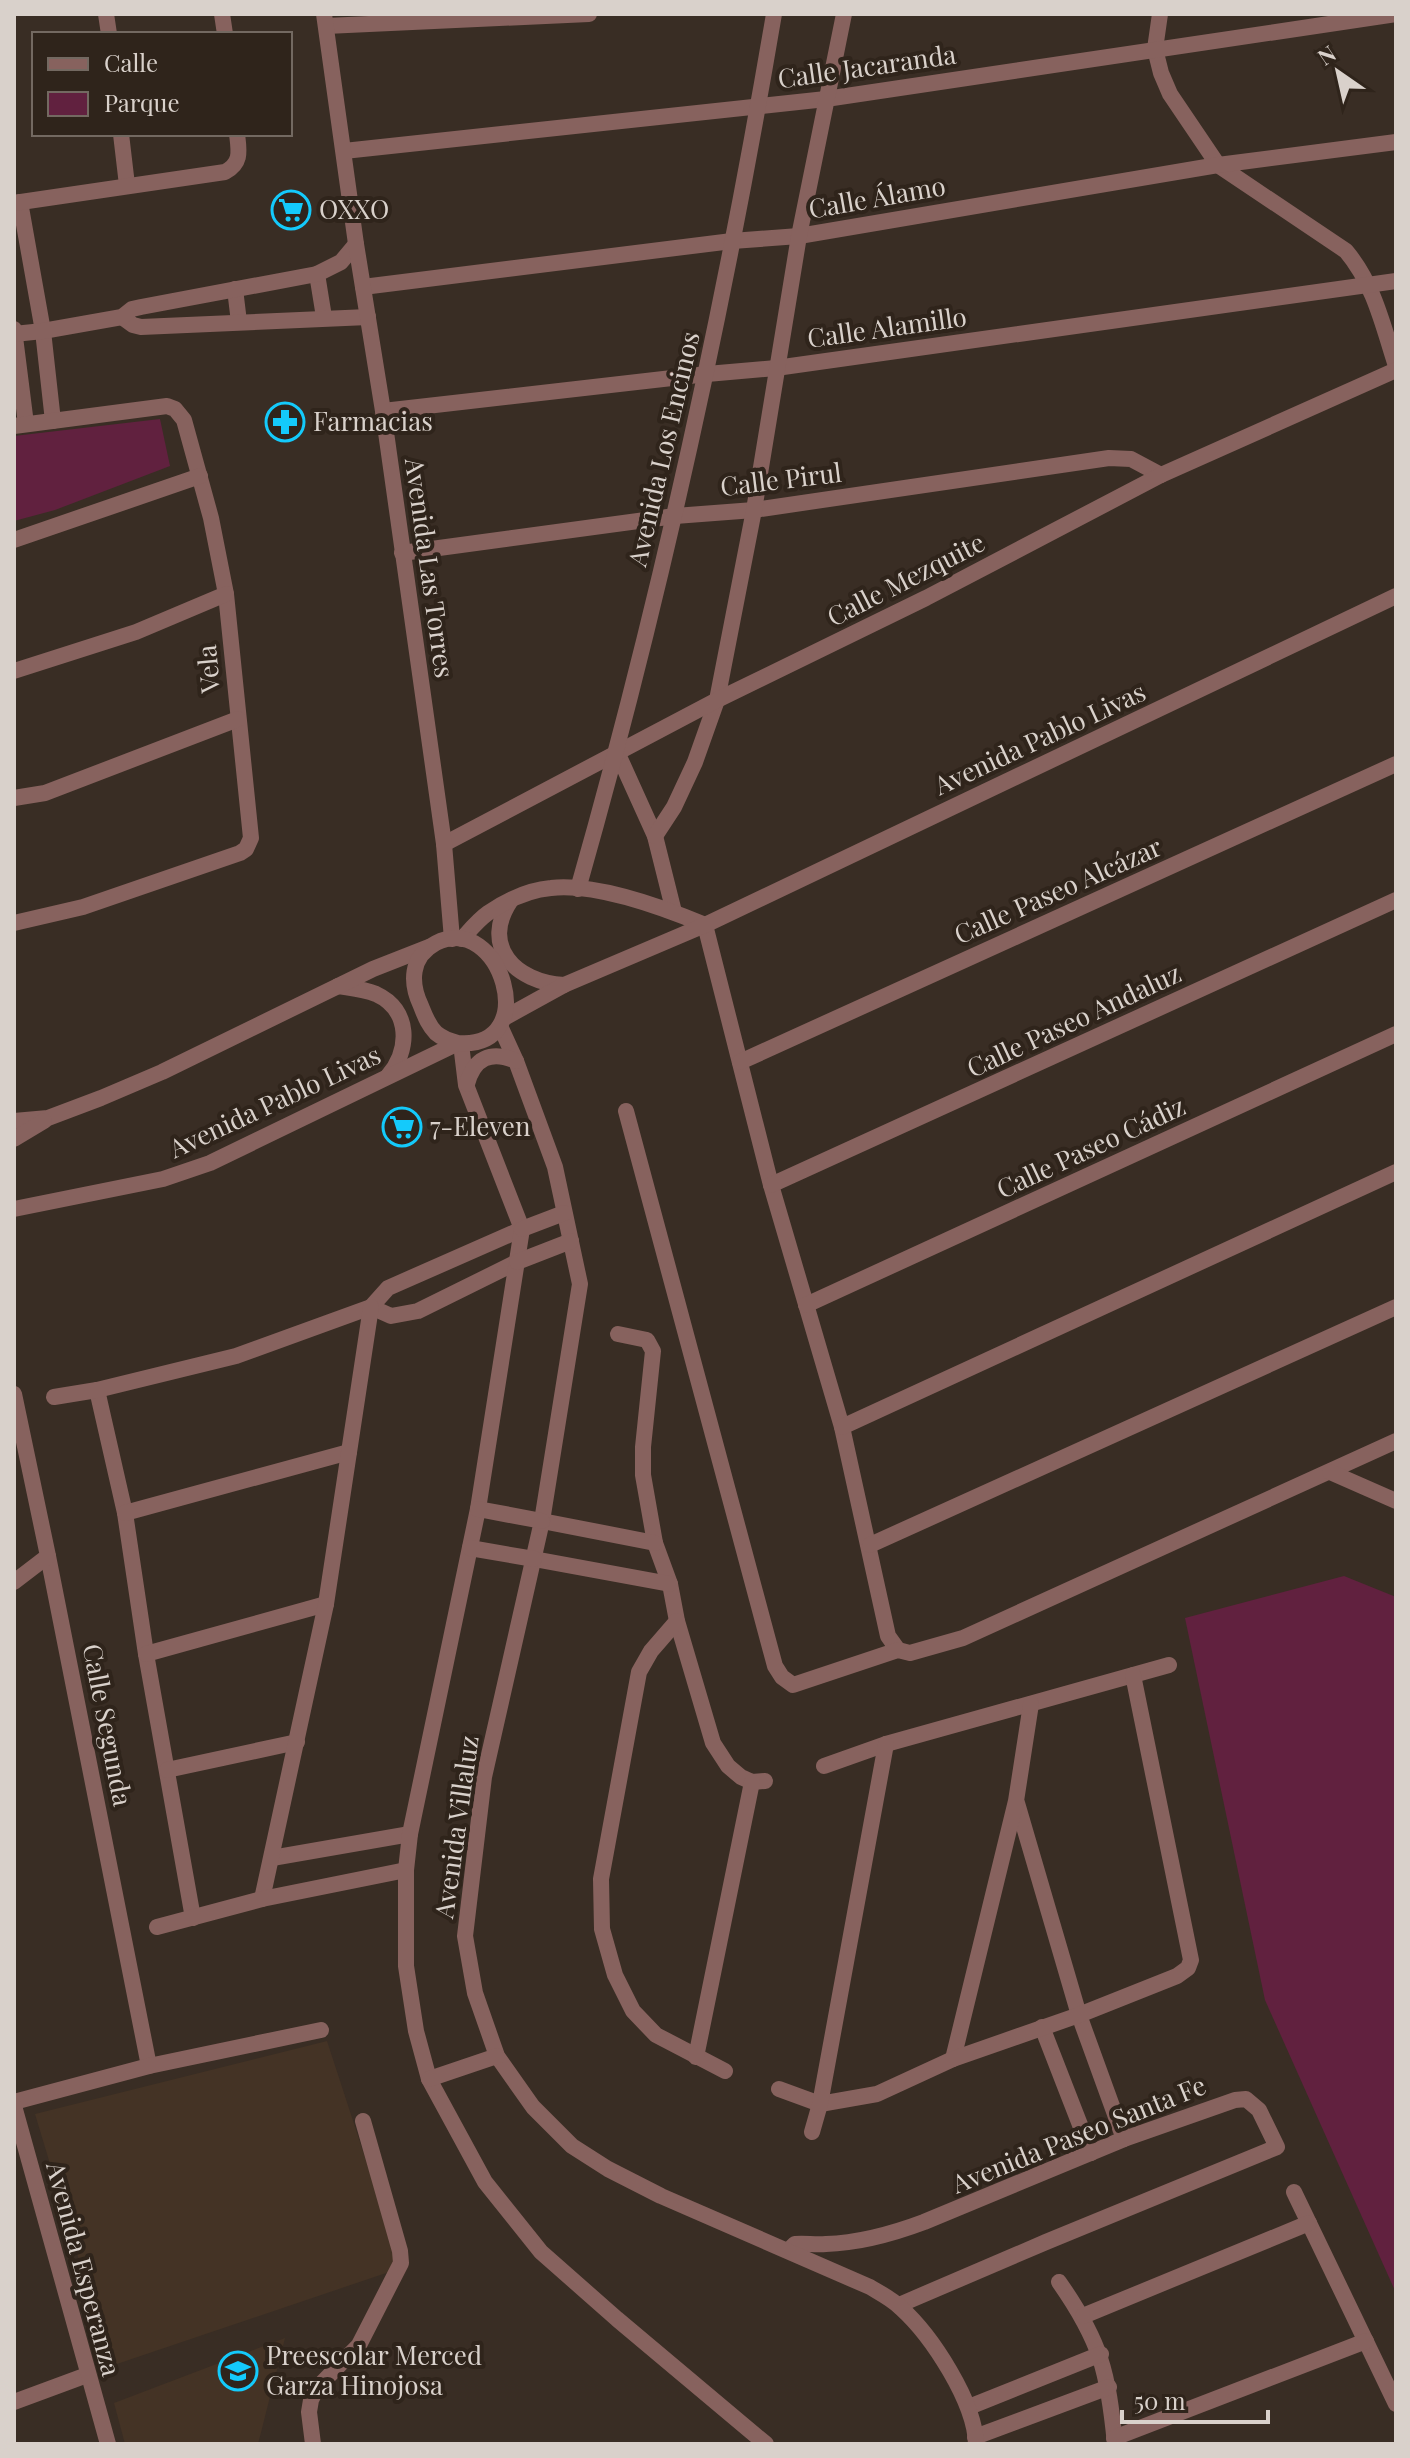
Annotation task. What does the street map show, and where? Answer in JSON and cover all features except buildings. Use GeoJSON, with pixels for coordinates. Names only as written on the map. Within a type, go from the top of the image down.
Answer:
{"type":"FeatureCollection","features":[{"type":"Feature","properties":{"kind":"street"},"geometry":{"type":"LineString","coordinates":[[325,20],[589,14]]}},
{"type":"Feature","properties":{"kind":"street","name":"Avenida Los Encinos"},"geometry":{"type":"LineString","coordinates":[[578,889],[617,752],[707,374],[774,14]]}},
{"type":"Feature","properties":{"kind":"street"},"geometry":{"type":"LineString","coordinates":[[655,836],[674,807],[695,762],[717,700],[754,510],[799,236],[844,14]]}},
{"type":"Feature","properties":{"kind":"street"},"geometry":{"type":"LineString","coordinates":[[1160,14],[1155,49],[1170,94],[1218,165],[1346,251],[1361,268],[1396,368]]}},
{"type":"Feature","properties":{"kind":"street","name":"Calle Jacaranda"},"geometry":{"type":"LineString","coordinates":[[344,151],[826,99],[1396,14]]}},
{"type":"Feature","properties":{"kind":"street","name":"Avenida Las Torres"},"geometry":{"type":"LineString","coordinates":[[325,20],[457,939]]}},
{"type":"Feature","properties":{"kind":"street"},"geometry":{"type":"LineString","coordinates":[[121,136],[127,185]]}},
{"type":"Feature","properties":{"kind":"street"},"geometry":{"type":"LineString","coordinates":[[53,421],[43,331],[22,263],[17,202],[225,172],[234,167],[240,157],[237,136]]}},
{"type":"Feature","properties":{"kind":"street","name":"Calle Álamo"},"geometry":{"type":"LineString","coordinates":[[363,287],[732,241],[799,236],[1218,165],[1396,142]]}},
{"type":"Feature","properties":{"kind":"street"},"geometry":{"type":"LineString","coordinates":[[20,425],[14,332],[43,331],[122,317],[132,309],[141,307],[317,274],[341,262],[356,244]]}},
{"type":"Feature","properties":{"kind":"street"},"geometry":{"type":"LineString","coordinates":[[317,274],[324,317]]}},
{"type":"Feature","properties":{"kind":"street","name":"Calle Alamillo"},"geometry":{"type":"LineString","coordinates":[[383,411],[776,368],[1396,281]]}},
{"type":"Feature","properties":{"kind":"street"},"geometry":{"type":"LineString","coordinates":[[235,289],[239,322]]}},
{"type":"Feature","properties":{"kind":"street"},"geometry":{"type":"LineString","coordinates":[[122,317],[141,327],[368,317]]}},
{"type":"Feature","properties":{"kind":"street","name":"Calle Mezquite"},"geometry":{"type":"LineString","coordinates":[[444,844],[717,700],[926,598],[1161,475],[1396,368]]}},
{"type":"Feature","properties":{"kind":"street","name":"Vela"},"geometry":{"type":"LineString","coordinates":[[14,923],[83,907],[246,849],[251,838],[226,594],[211,518],[184,420],[175,409],[167,406],[20,425]]}},
{"type":"Feature","properties":{"kind":"street","name":"Calle Pirul"},"geometry":{"type":"LineString","coordinates":[[402,553],[675,516],[754,510],[1109,458],[1131,459],[1161,475]]}},
{"type":"Feature","properties":{"kind":"street"},"geometry":{"type":"LineString","coordinates":[[14,540],[200,476]]}},
{"type":"Feature","properties":{"kind":"street"},"geometry":{"type":"LineString","coordinates":[[14,671],[136,632],[226,594]]}},
{"type":"Feature","properties":{"kind":"street","name":"Avenida Pablo Livas"},"geometry":{"type":"LineString","coordinates":[[502,1022],[564,985],[705,925],[1396,596]]}},
{"type":"Feature","properties":{"kind":"street"},"geometry":{"type":"LineString","coordinates":[[14,798],[45,793],[238,719]]}},
{"type":"Feature","properties":{"kind":"street"},"geometry":{"type":"LineString","coordinates":[[617,752],[655,836],[674,912]]}},
{"type":"Feature","properties":{"kind":"street","name":"Calle Paseo Alcázar"},"geometry":{"type":"LineString","coordinates":[[740,1062],[1396,764]]}},
{"type":"Feature","properties":{"kind":"street"},"geometry":{"type":"LineString","coordinates":[[14,1139],[48,1118],[162,1072],[373,969],[457,939],[485,915],[512,899],[548,888],[578,889],[628,898],[705,925],[771,1185],[842,1427],[888,1636],[898,1650]]}},
{"type":"Feature","properties":{"kind":"street"},"geometry":{"type":"LineString","coordinates":[[512,899],[499,924],[498,936],[511,964],[537,981],[564,985]]}},
{"type":"Feature","properties":{"kind":"street","name":"Calle Paseo Andaluz"},"geometry":{"type":"LineString","coordinates":[[771,1185],[1396,900]]}},
{"type":"Feature","properties":{"kind":"street"},"geometry":{"type":"LineString","coordinates":[[431,946],[421,955],[413,978],[414,990],[428,1023],[446,1040],[459,1044],[476,1043],[489,1036],[502,1022],[507,997],[490,955],[473,942],[457,939]]}},
{"type":"Feature","properties":{"kind":"street"},"geometry":{"type":"LineString","coordinates":[[338,986],[376,994],[389,1003],[403,1024],[405,1040],[399,1063],[384,1080]]}},
{"type":"Feature","properties":{"kind":"street","name":"Avenida Villaluz"},"geometry":{"type":"LineString","coordinates":[[502,1022],[555,1167],[580,1284],[542,1521],[484,1777],[465,1936],[475,1993],[497,2056],[533,2107],[572,2146],[608,2169],[661,2196],[796,2247],[899,2305],[925,2332],[969,2407],[976,2440]]}},
{"type":"Feature","properties":{"kind":"street","name":"Calle Paseo Cádiz"},"geometry":{"type":"LineString","coordinates":[[806,1305],[1396,1034]]}},
{"type":"Feature","properties":{"kind":"street","name":"Avenida Pablo Livas"},"geometry":{"type":"LineString","coordinates":[[14,1209],[163,1179],[210,1163],[459,1044]]}},
{"type":"Feature","properties":{"kind":"street","name":"Avenida Villaluz"},"geometry":{"type":"LineString","coordinates":[[459,1044],[466,1085],[522,1229],[478,1509],[410,1834],[406,1870],[406,1966],[416,2031],[429,2079],[485,2182],[541,2252],[766,2444]]}},
{"type":"Feature","properties":{"kind":"street"},"geometry":{"type":"LineString","coordinates":[[466,1085],[470,1069],[480,1060],[505,1056],[516,1061]]}},
{"type":"Feature","properties":{"kind":"street"},"geometry":{"type":"LineString","coordinates":[[626,1111],[775,1666],[787,1682],[800,1684],[898,1650],[910,1653],[963,1638],[1396,1441]]}},
{"type":"Feature","properties":{"kind":"street"},"geometry":{"type":"LineString","coordinates":[[14,1121],[48,1118]]}},
{"type":"Feature","properties":{"kind":"street"},"geometry":{"type":"LineString","coordinates":[[842,1427],[1396,1172]]}},
{"type":"Feature","properties":{"kind":"street"},"geometry":{"type":"LineString","coordinates":[[54,1397],[97,1390],[236,1356],[371,1307],[388,1288],[564,1213]]}},
{"type":"Feature","properties":{"kind":"street"},"geometry":{"type":"LineString","coordinates":[[371,1307],[391,1316],[418,1311],[517,1262],[571,1241]]}},
{"type":"Feature","properties":{"kind":"street"},"geometry":{"type":"LineString","coordinates":[[262,1899],[326,1604],[371,1307]]}},
{"type":"Feature","properties":{"kind":"street"},"geometry":{"type":"LineString","coordinates":[[870,1545],[1396,1307]]}},
{"type":"Feature","properties":{"kind":"street"},"geometry":{"type":"LineString","coordinates":[[618,1334],[647,1340],[653,1351],[643,1475],[655,1543],[670,1584],[677,1621],[713,1743],[728,1766],[758,1781],[696,2057]]}},
{"type":"Feature","properties":{"kind":"street"},"geometry":{"type":"LineString","coordinates":[[97,1390],[125,1513],[146,1654],[193,1918]]}},
{"type":"Feature","properties":{"kind":"street","name":"Calle Segunda"},"geometry":{"type":"LineString","coordinates":[[14,1398],[149,2066]]}},
{"type":"Feature","properties":{"kind":"street"},"geometry":{"type":"LineString","coordinates":[[125,1513],[349,1452]]}},
{"type":"Feature","properties":{"kind":"street"},"geometry":{"type":"LineString","coordinates":[[1330,1472],[1396,1501]]}},
{"type":"Feature","properties":{"kind":"street"},"geometry":{"type":"LineString","coordinates":[[478,1509],[655,1543]]}},
{"type":"Feature","properties":{"kind":"street"},"geometry":{"type":"LineString","coordinates":[[470,1548],[670,1584]]}},
{"type":"Feature","properties":{"kind":"street"},"geometry":{"type":"LineString","coordinates":[[14,1582],[48,1556]]}},
{"type":"Feature","properties":{"kind":"street"},"geometry":{"type":"LineString","coordinates":[[146,1654],[326,1604]]}},
{"type":"Feature","properties":{"kind":"street"},"geometry":{"type":"LineString","coordinates":[[677,1621],[651,1651],[639,1672],[601,1879],[602,1929],[615,1975],[633,2011],[656,2035],[725,2071]]}},
{"type":"Feature","properties":{"kind":"street"},"geometry":{"type":"LineString","coordinates":[[824,1766],[886,1744],[1169,1665]]}},
{"type":"Feature","properties":{"kind":"street"},"geometry":{"type":"LineString","coordinates":[[779,2089],[820,2104],[877,2094],[953,2059],[1079,2015],[1183,1973],[1188,1968],[1191,1960],[1133,1675]]}},
{"type":"Feature","properties":{"kind":"street"},"geometry":{"type":"LineString","coordinates":[[953,2059],[1016,1801],[1031,1704]]}},
{"type":"Feature","properties":{"kind":"street"},"geometry":{"type":"LineString","coordinates":[[167,1770],[297,1742]]}},
{"type":"Feature","properties":{"kind":"street"},"geometry":{"type":"LineString","coordinates":[[812,2132],[820,2104],[886,1744]]}},
{"type":"Feature","properties":{"kind":"street"},"geometry":{"type":"LineString","coordinates":[[1016,1801],[1079,2015],[1124,2139]]}},
{"type":"Feature","properties":{"kind":"street"},"geometry":{"type":"LineString","coordinates":[[272,1858],[410,1834]]}},
{"type":"Feature","properties":{"kind":"street"},"geometry":{"type":"LineString","coordinates":[[157,1927],[262,1899],[406,1870]]}},
{"type":"Feature","properties":{"kind":"street"},"geometry":{"type":"LineString","coordinates":[[1042,2027],[1091,2153]]}},
{"type":"Feature","properties":{"kind":"street"},"geometry":{"type":"LineString","coordinates":[[14,2104],[149,2066],[321,2030]]}},
{"type":"Feature","properties":{"kind":"street"},"geometry":{"type":"LineString","coordinates":[[429,2079],[497,2056]]}},
{"type":"Feature","properties":{"kind":"street","name":"Avenida Paseo Santa Fe"},"geometry":{"type":"LineString","coordinates":[[796,2247],[856,2242],[890,2234],[1124,2139],[1235,2100],[1246,2099],[1259,2110],[1277,2147],[899,2305]]}},
{"type":"Feature","properties":{"kind":"street","name":"Avenida Esperanza"},"geometry":{"type":"LineString","coordinates":[[14,2104],[108,2444]]}},
{"type":"Feature","properties":{"kind":"street"},"geometry":{"type":"LineString","coordinates":[[313,2444],[309,2412],[311,2400],[317,2388],[359,2345],[401,2263],[363,2121]]}},
{"type":"Feature","properties":{"kind":"street"},"geometry":{"type":"LineString","coordinates":[[1294,2192],[1396,2404]]}},
{"type":"Feature","properties":{"kind":"street"},"geometry":{"type":"LineString","coordinates":[[1083,2316],[1309,2223]]}},
{"type":"Feature","properties":{"kind":"street"},"geometry":{"type":"LineString","coordinates":[[1059,2282],[1083,2316],[1101,2354],[1109,2387],[1114,2441],[1366,2341]]}},
{"type":"Feature","properties":{"kind":"street"},"geometry":{"type":"LineString","coordinates":[[969,2407],[1101,2354]]}},
{"type":"Feature","properties":{"kind":"street"},"geometry":{"type":"LineString","coordinates":[[14,2402],[87,2375]]}},
{"type":"Feature","properties":{"kind":"street"},"geometry":{"type":"LineString","coordinates":[[976,2440],[1109,2387]]}},
{"type":"Feature","properties":{"kind":"shaded area"},"geometry":{"type":"Polygon","coordinates":[[[327,2041],[401,2268],[111,2366],[35,2114],[327,2041]]]}},
{"type":"Feature","properties":{"kind":"shaded area","name":"Preescolar Merced Garza Hinojosa"},"geometry":{"type":"Polygon","coordinates":[[[285,2338],[258,2444],[125,2444],[114,2403],[285,2338]]]}},
{"type":"Feature","properties":{"kind":"green space"},"geometry":{"type":"Polygon","coordinates":[[[160,419],[170,466],[55,510],[14,521],[14,436],[160,419]]]}},
{"type":"Feature","properties":{"kind":"green space"},"geometry":{"type":"Polygon","coordinates":[[[1344,1576],[1396,1597],[1396,2293],[1265,2000],[1185,1618],[1344,1576]]]}},
{"type":"Feature","properties":{"kind":"place","name":"OXXO"},"geometry":{"type":"Point","coordinates":[291,210]}},
{"type":"Feature","properties":{"kind":"place","name":"Farmacias"},"geometry":{"type":"Point","coordinates":[285,422]}},
{"type":"Feature","properties":{"kind":"place","name":"7-Eleven"},"geometry":{"type":"Point","coordinates":[402,1127]}},
{"type":"Feature","properties":{"kind":"place","name":"Preescolar Merced Garza Hinojosa"},"geometry":{"type":"Point","coordinates":[238,2371]}}]}
